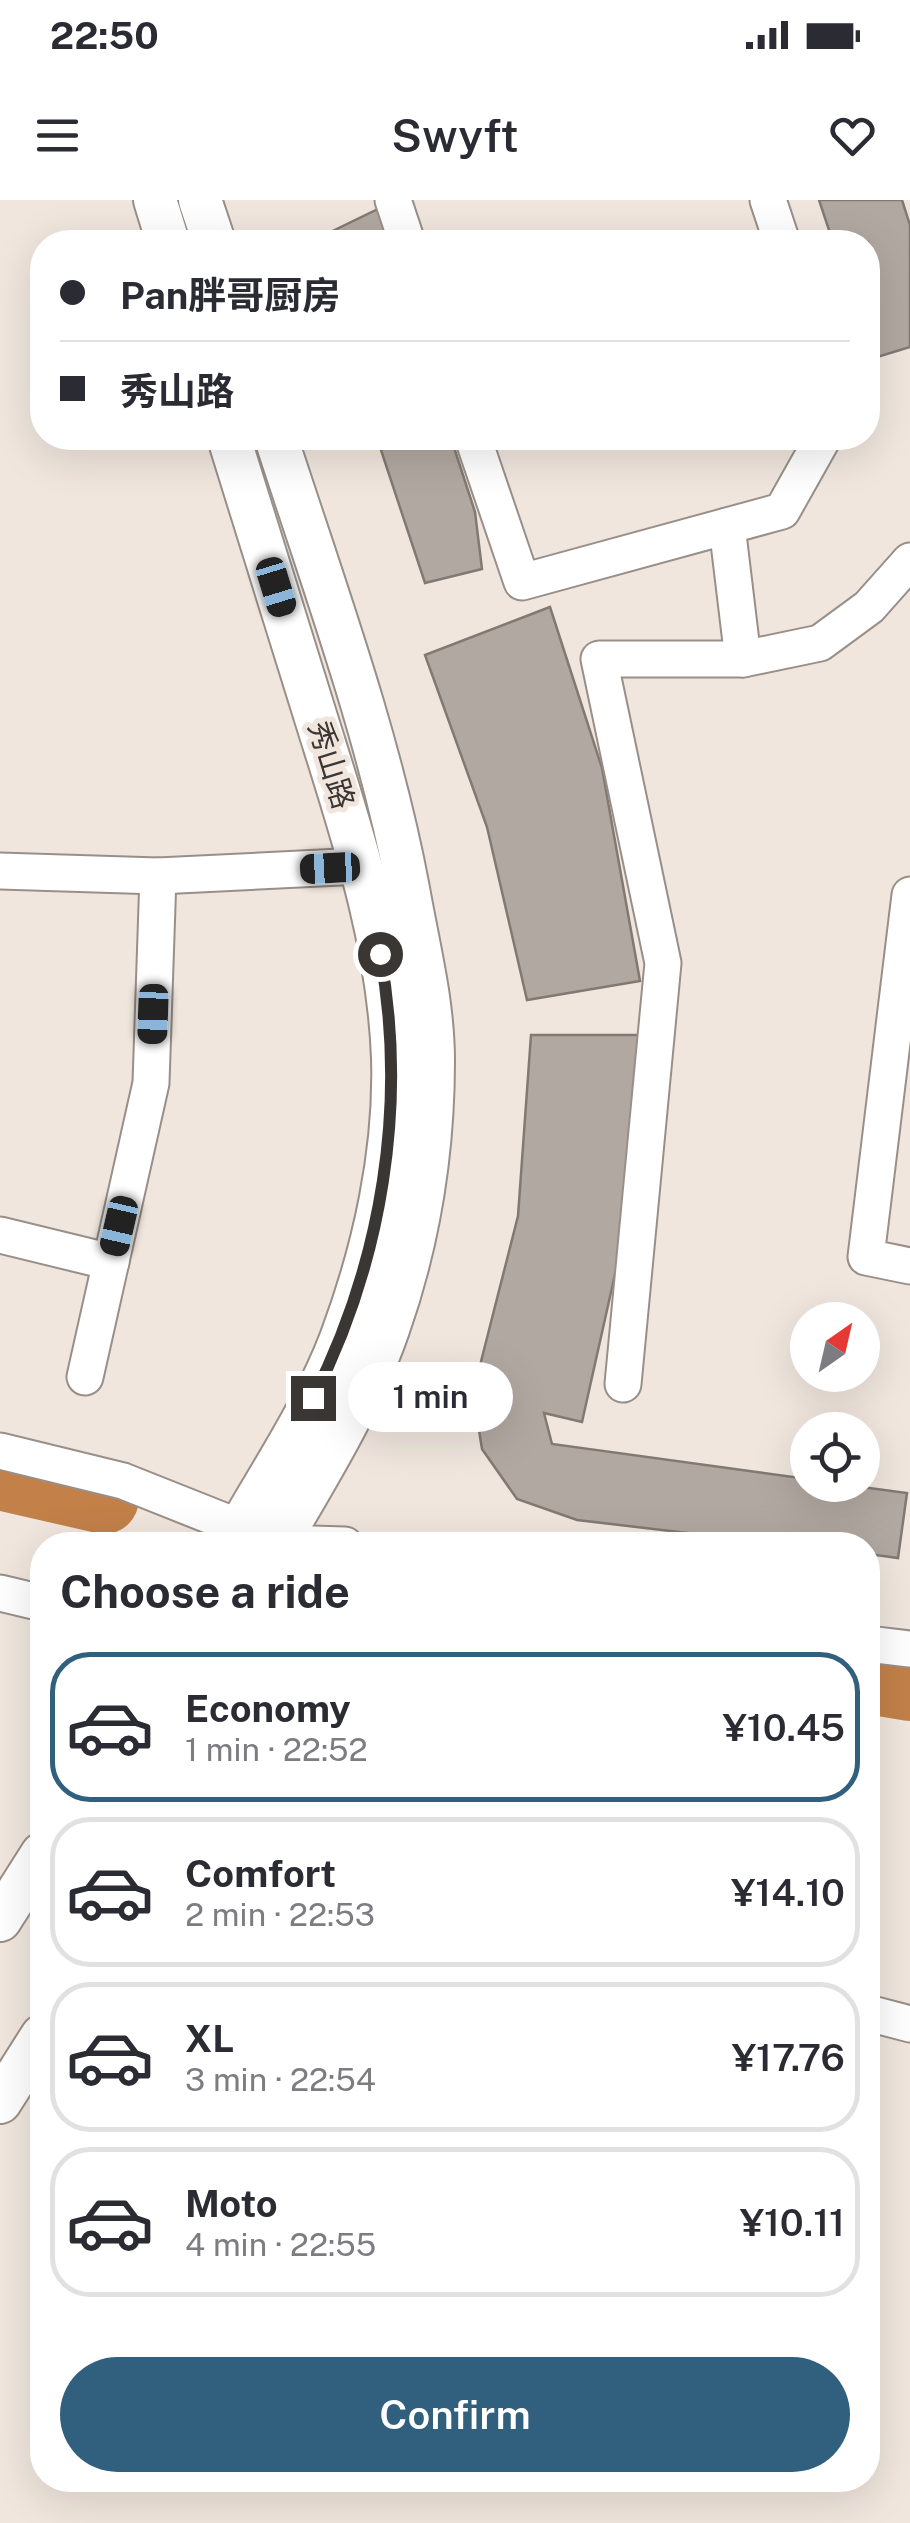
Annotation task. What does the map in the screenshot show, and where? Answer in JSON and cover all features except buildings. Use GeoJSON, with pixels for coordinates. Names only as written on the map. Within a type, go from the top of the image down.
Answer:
{"type":"FeatureCollection","features":[{"type":"Feature","properties":{"kind":"street"},"geometry":{"type":"LineString","coordinates":[[155,200],[164,230]]}},
{"type":"Feature","properties":{"kind":"street"},"geometry":{"type":"LineString","coordinates":[[200,200],[210,230]]}},
{"type":"Feature","properties":{"kind":"street"},"geometry":{"type":"LineString","coordinates":[[393,200],[404,230]]}},
{"type":"Feature","properties":{"kind":"street"},"geometry":{"type":"LineString","coordinates":[[768,200],[778,230]]}},
{"type":"Feature","properties":{"kind":"street","name":"秀山路"},"geometry":{"type":"LineString","coordinates":[[233,450],[361,866],[384,974],[393,1059],[388,1140],[377,1214],[361,1282],[334,1357],[299,1426],[260,1532]]}},
{"type":"Feature","properties":{"kind":"street","name":"秀山路"},"geometry":{"type":"LineString","coordinates":[[263,1532],[364,1388],[389,1327],[423,1184],[433,1058],[424,968],[395,822],[280,450]]}},
{"type":"Feature","properties":{"kind":"street"},"geometry":{"type":"LineString","coordinates":[[477,450],[522,582],[782,512],[816,450]]}},
{"type":"Feature","properties":{"kind":"street"},"geometry":{"type":"LineString","coordinates":[[727,526],[742,659]]}},
{"type":"Feature","properties":{"kind":"street"},"geometry":{"type":"LineString","coordinates":[[624,1384],[663,963],[600,659],[742,659],[820,643],[869,608],[910,562]]}},
{"type":"Feature","properties":{"kind":"street"},"geometry":{"type":"LineString","coordinates":[[0,871],[158,876],[361,866]]}},
{"type":"Feature","properties":{"kind":"street"},"geometry":{"type":"LineString","coordinates":[[85,1377],[151,1082],[158,876]]}},
{"type":"Feature","properties":{"kind":"street"},"geometry":{"type":"LineString","coordinates":[[910,895],[866,1257],[910,1266]]}},
{"type":"Feature","properties":{"kind":"street"},"geometry":{"type":"LineString","coordinates":[[0,1235],[110,1262]]}},
{"type":"Feature","properties":{"kind":"street"},"geometry":{"type":"LineString","coordinates":[[0,1452],[123,1481],[239,1532]]}},
{"type":"Feature","properties":{"kind":"street"},"geometry":{"type":"LineString","coordinates":[[0,1593],[30,1601]]}},
{"type":"Feature","properties":{"kind":"street"},"geometry":{"type":"LineString","coordinates":[[880,1645],[910,1649]]}},
{"type":"Feature","properties":{"kind":"street"},"geometry":{"type":"LineString","coordinates":[[0,1920],[30,1873]]}},
{"type":"Feature","properties":{"kind":"street"},"geometry":{"type":"LineString","coordinates":[[880,2016],[910,2024]]}},
{"type":"Feature","properties":{"kind":"street"},"geometry":{"type":"LineString","coordinates":[[0,2102],[30,2055]]}},
{"type":"Feature","properties":{"kind":"waterway"},"geometry":{"type":"LineString","coordinates":[[0,1475],[104,1499]]}},
{"type":"Feature","properties":{"kind":"waterway"},"geometry":{"type":"LineString","coordinates":[[880,1681],[910,1686]]}},
{"type":"Feature","properties":{"kind":"route"},"geometry":{"type":"LineString","coordinates":[[313,1398],[340,1343],[361,1282],[383,1178],[393,1059],[380,954]]}}]}
